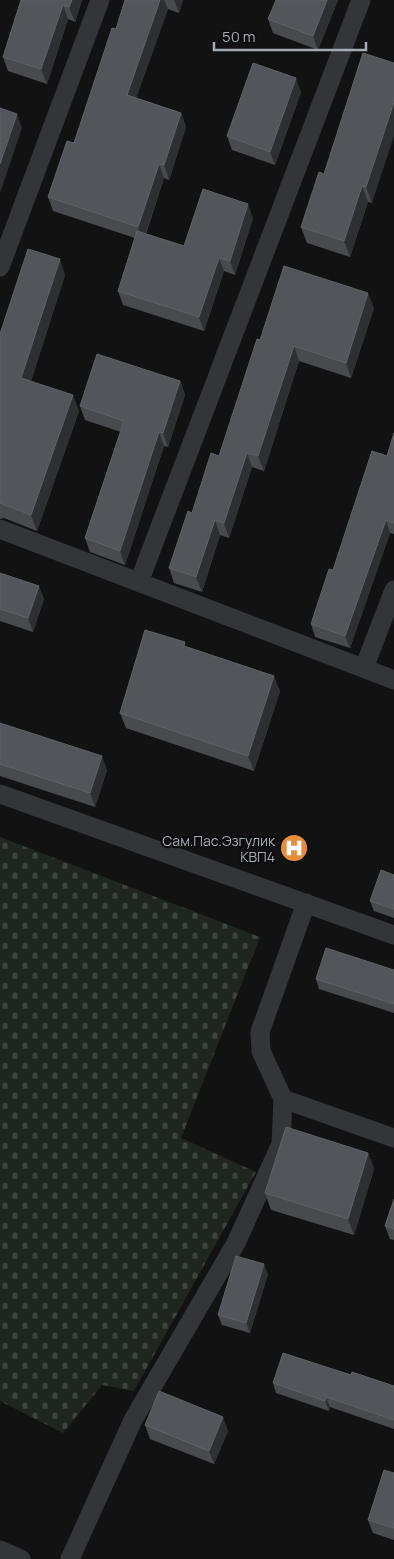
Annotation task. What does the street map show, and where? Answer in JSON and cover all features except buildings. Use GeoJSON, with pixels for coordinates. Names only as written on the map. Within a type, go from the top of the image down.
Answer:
{"type":"FeatureCollection","features":[{"type":"Feature","properties":{"kind":"street"},"geometry":{"type":"LineString","coordinates":[[0,268],[100,0]]}},
{"type":"Feature","properties":{"kind":"street"},"geometry":{"type":"LineString","coordinates":[[139,582],[361,0]]}},
{"type":"Feature","properties":{"kind":"street"},"geometry":{"type":"LineString","coordinates":[[0,529],[394,680]]}},
{"type":"Feature","properties":{"kind":"street"},"geometry":{"type":"LineString","coordinates":[[364,668],[394,590]]}},
{"type":"Feature","properties":{"kind":"street"},"geometry":{"type":"LineString","coordinates":[[0,794],[394,935]]}},
{"type":"Feature","properties":{"kind":"street"},"geometry":{"type":"LineString","coordinates":[[70,1559],[133,1420],[236,1243],[281,1144],[283,1099],[261,1050],[260,1032],[306,903]]}},
{"type":"Feature","properties":{"kind":"street"},"geometry":{"type":"LineString","coordinates":[[283,1099],[394,1138]]}},
{"type":"Feature","properties":{"kind":"street"},"geometry":{"type":"LineString","coordinates":[[0,1550],[21,1559]]}},
{"type":"Feature","properties":{"kind":"green space"},"geometry":{"type":"Polygon","coordinates":[[[0,837],[260,937],[181,1138],[256,1172],[134,1391],[102,1385],[63,1433],[0,1401],[0,837]]]}},
{"type":"Feature","properties":{"kind":"place","name":"Сам.Пас.Эзгулик КВП4"},"geometry":{"type":"Point","coordinates":[294,848]}}]}
